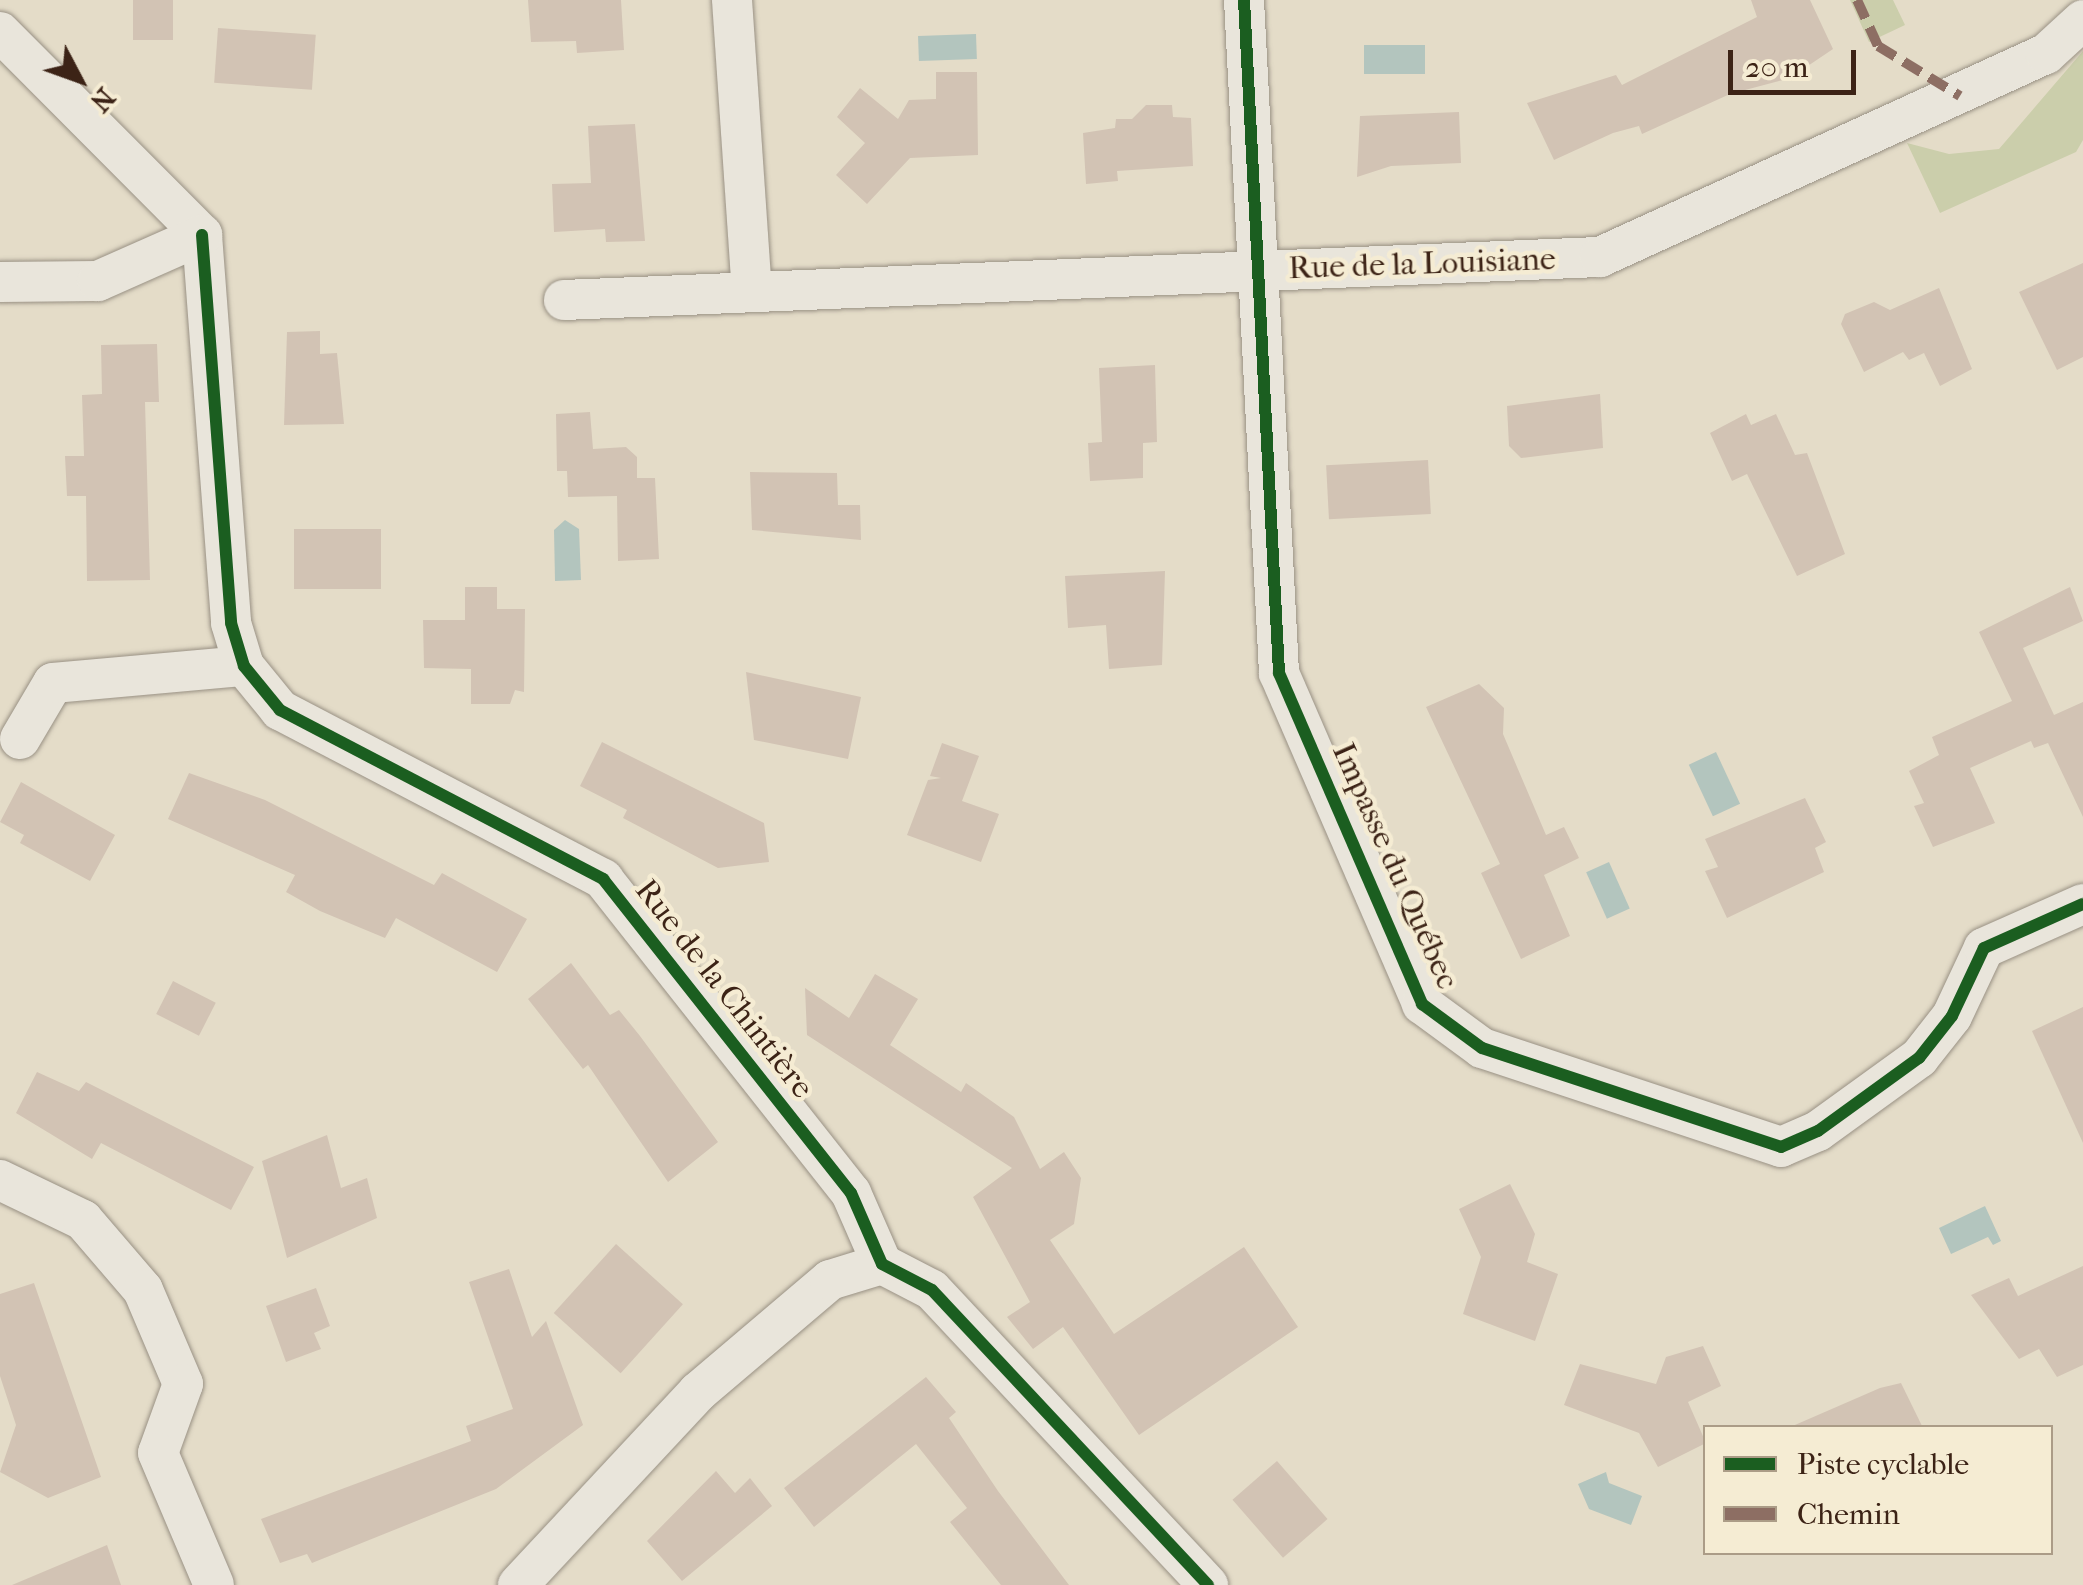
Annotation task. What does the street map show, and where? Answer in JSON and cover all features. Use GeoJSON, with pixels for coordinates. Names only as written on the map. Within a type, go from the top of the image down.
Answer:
{"type":"FeatureCollection","features":[{"type":"Feature","properties":{"kind":"street"},"geometry":{"type":"LineString","coordinates":[[732,0],[752,292]]}},
{"type":"Feature","properties":{"kind":"street"},"geometry":{"type":"LineString","coordinates":[[1244,0],[1257,270]]}},
{"type":"Feature","properties":{"kind":"street","name":"Rue de la Louisiane"},"geometry":{"type":"LineString","coordinates":[[564,300],[1600,256],[1886,131],[2046,54],[2083,20]]}},
{"type":"Feature","properties":{"kind":"street"},"geometry":{"type":"LineString","coordinates":[[0,32],[202,234],[98,280],[0,282]]}},
{"type":"Feature","properties":{"kind":"street","name":"Rue de la Chintière"},"geometry":{"type":"LineString","coordinates":[[202,234],[230,624],[244,666],[280,710],[602,879],[851,1194],[882,1264]]}},
{"type":"Feature","properties":{"kind":"street","name":"Impasse du Québec"},"geometry":{"type":"LineString","coordinates":[[1257,270],[1279,673],[1422,1004],[1452,1030],[1500,1054],[1780,1147],[1818,1131],[1919,1058],[1952,1016],[1984,948],[2083,904]]}},
{"type":"Feature","properties":{"kind":"street"},"geometry":{"type":"LineString","coordinates":[[20,739],[53,683],[244,666]]}},
{"type":"Feature","properties":{"kind":"street"},"geometry":{"type":"LineString","coordinates":[[0,1180],[84,1220],[143,1290],[183,1384],[158,1453],[214,1585]]}},
{"type":"Feature","properties":{"kind":"street"},"geometry":{"type":"LineString","coordinates":[[518,1585],[698,1392],[830,1280],[882,1264],[932,1290],[1208,1585]]}},
{"type":"Feature","properties":{"kind":"green space"},"geometry":{"type":"Polygon","coordinates":[[[1850,0],[1893,0],[1905,25],[1869,42],[1850,0]]]}},
{"type":"Feature","properties":{"kind":"green space"},"geometry":{"type":"Polygon","coordinates":[[[2083,51],[2083,140],[2076,152],[1940,213],[1907,143],[1949,154],[1999,149],[2083,51]]]}},
{"type":"Feature","properties":{"kind":"shaded area"},"geometry":{"type":"Polygon","coordinates":[[[976,34],[977,59],[919,61],[918,36],[976,34]]]}},
{"type":"Feature","properties":{"kind":"shaded area"},"geometry":{"type":"Polygon","coordinates":[[[1364,45],[1425,45],[1425,74],[1364,74],[1364,45]]]}},
{"type":"Feature","properties":{"kind":"shaded area"},"geometry":{"type":"Polygon","coordinates":[[[565,520],[579,529],[581,580],[555,581],[554,530],[565,520]]]}},
{"type":"Feature","properties":{"kind":"shaded area"},"geometry":{"type":"Polygon","coordinates":[[[1716,752],[1740,804],[1713,816],[1689,765],[1716,752]]]}},
{"type":"Feature","properties":{"kind":"shaded area"},"geometry":{"type":"Polygon","coordinates":[[[1609,862],[1630,909],[1607,919],[1586,872],[1609,862]]]}},
{"type":"Feature","properties":{"kind":"shaded area"},"geometry":{"type":"Polygon","coordinates":[[[1985,1206],[2001,1241],[1993,1245],[1988,1237],[1951,1254],[1939,1228],[1985,1206]]]}},
{"type":"Feature","properties":{"kind":"shaded area"},"geometry":{"type":"Polygon","coordinates":[[[1606,1472],[1609,1483],[1642,1496],[1631,1525],[1589,1509],[1578,1484],[1606,1472]]]}},
{"type":"Feature","properties":{"kind":"building"},"geometry":{"type":"Polygon","coordinates":[[[133,0],[173,0],[173,40],[133,40],[133,0]]]}},
{"type":"Feature","properties":{"kind":"building"},"geometry":{"type":"Polygon","coordinates":[[[528,0],[621,0],[624,50],[577,53],[576,41],[531,42],[528,0]]]}},
{"type":"Feature","properties":{"kind":"building"},"geometry":{"type":"Polygon","coordinates":[[[1751,0],[1810,0],[1833,49],[1790,78],[1730,94],[1642,134],[1639,126],[1613,133],[1554,160],[1527,103],[1616,75],[1622,85],[1757,17],[1751,0]]]}},
{"type":"Feature","properties":{"kind":"building"},"geometry":{"type":"Polygon","coordinates":[[[218,28],[316,35],[312,90],[214,83],[218,28]]]}},
{"type":"Feature","properties":{"kind":"building"},"geometry":{"type":"Polygon","coordinates":[[[936,72],[977,72],[978,155],[910,158],[867,204],[836,175],[865,143],[837,117],[860,88],[898,119],[909,100],[936,99],[936,72]]]}},
{"type":"Feature","properties":{"kind":"building"},"geometry":{"type":"Polygon","coordinates":[[[1146,105],[1172,105],[1173,117],[1191,118],[1193,166],[1117,171],[1118,181],[1086,184],[1083,133],[1115,128],[1116,119],[1132,119],[1146,105]]]}},
{"type":"Feature","properties":{"kind":"building"},"geometry":{"type":"Polygon","coordinates":[[[1459,112],[1461,163],[1391,166],[1357,177],[1360,116],[1459,112]]]}},
{"type":"Feature","properties":{"kind":"building"},"geometry":{"type":"Polygon","coordinates":[[[635,124],[645,241],[606,242],[605,229],[554,232],[552,184],[591,183],[588,126],[635,124]]]}},
{"type":"Feature","properties":{"kind":"building"},"geometry":{"type":"Polygon","coordinates":[[[2083,263],[2083,357],[2057,370],[2019,292],[2083,263]]]}},
{"type":"Feature","properties":{"kind":"building"},"geometry":{"type":"Polygon","coordinates":[[[1939,288],[1972,369],[1940,386],[1924,353],[1909,360],[1903,352],[1864,372],[1841,324],[1845,314],[1874,302],[1890,310],[1939,288]]]}},
{"type":"Feature","properties":{"kind":"building"},"geometry":{"type":"Polygon","coordinates":[[[320,331],[320,354],[337,353],[344,424],[284,425],[287,332],[320,331]]]}},
{"type":"Feature","properties":{"kind":"building"},"geometry":{"type":"Polygon","coordinates":[[[157,344],[159,402],[145,402],[150,580],[87,581],[86,496],[67,496],[65,456],[84,456],[82,395],[102,394],[101,345],[157,344]]]}},
{"type":"Feature","properties":{"kind":"building"},"geometry":{"type":"Polygon","coordinates":[[[1155,365],[1157,442],[1143,443],[1143,478],[1090,481],[1088,443],[1102,442],[1099,368],[1155,365]]]}},
{"type":"Feature","properties":{"kind":"building"},"geometry":{"type":"Polygon","coordinates":[[[1600,394],[1603,448],[1521,458],[1509,446],[1507,406],[1600,394]]]}},
{"type":"Feature","properties":{"kind":"building"},"geometry":{"type":"Polygon","coordinates":[[[590,412],[593,449],[626,447],[637,457],[637,478],[655,478],[659,559],[618,561],[617,496],[568,497],[567,471],[557,471],[556,414],[590,412]]]}},
{"type":"Feature","properties":{"kind":"building"},"geometry":{"type":"Polygon","coordinates":[[[1746,414],[1751,425],[1776,414],[1795,455],[1807,453],[1845,554],[1797,576],[1747,474],[1732,481],[1710,433],[1746,414]]]}},
{"type":"Feature","properties":{"kind":"building"},"geometry":{"type":"Polygon","coordinates":[[[1428,460],[1431,514],[1329,519],[1326,465],[1428,460]]]}},
{"type":"Feature","properties":{"kind":"building"},"geometry":{"type":"Polygon","coordinates":[[[750,472],[837,473],[838,505],[860,505],[861,540],[752,530],[750,472]]]}},
{"type":"Feature","properties":{"kind":"building"},"geometry":{"type":"Polygon","coordinates":[[[294,529],[381,529],[381,589],[294,589],[294,529]]]}},
{"type":"Feature","properties":{"kind":"building"},"geometry":{"type":"Polygon","coordinates":[[[1165,571],[1162,665],[1109,669],[1106,625],[1068,628],[1065,576],[1165,571]]]}},
{"type":"Feature","properties":{"kind":"building"},"geometry":{"type":"Polygon","coordinates":[[[465,587],[497,587],[497,609],[525,609],[524,692],[515,690],[510,704],[471,704],[471,669],[424,668],[423,620],[465,620],[465,587]]]}},
{"type":"Feature","properties":{"kind":"building"},"geometry":{"type":"Polygon","coordinates":[[[2070,587],[2083,621],[2023,648],[2054,715],[2083,702],[2083,817],[2048,743],[2034,748],[2031,741],[1970,768],[1995,823],[1933,847],[1914,806],[1924,803],[1909,771],[1939,755],[1932,737],[2012,701],[1979,632],[2070,587]]]}},
{"type":"Feature","properties":{"kind":"building"},"geometry":{"type":"Polygon","coordinates":[[[746,672],[861,697],[848,759],[754,740],[746,672]]]}},
{"type":"Feature","properties":{"kind":"building"},"geometry":{"type":"Polygon","coordinates":[[[1479,684],[1504,708],[1503,734],[1546,835],[1564,827],[1579,858],[1544,875],[1570,936],[1521,959],[1481,873],[1500,864],[1426,707],[1479,684]]]}},
{"type":"Feature","properties":{"kind":"building"},"geometry":{"type":"Polygon","coordinates":[[[602,742],[764,823],[769,862],[718,868],[623,818],[627,810],[580,786],[602,742]]]}},
{"type":"Feature","properties":{"kind":"building"},"geometry":{"type":"Polygon","coordinates":[[[942,743],[979,756],[962,801],[999,814],[981,862],[907,835],[928,780],[941,778],[930,776],[942,743]]]}},
{"type":"Feature","properties":{"kind":"building"},"geometry":{"type":"Polygon","coordinates":[[[189,773],[265,800],[434,885],[442,873],[527,919],[497,972],[396,918],[385,938],[320,911],[286,892],[295,875],[168,819],[189,773]]]}},
{"type":"Feature","properties":{"kind":"building"},"geometry":{"type":"Polygon","coordinates":[[[21,782],[115,835],[90,881],[20,843],[24,835],[0,822],[21,782]]]}},
{"type":"Feature","properties":{"kind":"building"},"geometry":{"type":"Polygon","coordinates":[[[1805,798],[1826,842],[1815,848],[1824,872],[1727,918],[1705,871],[1718,867],[1705,839],[1805,798]]]}},
{"type":"Feature","properties":{"kind":"building"},"geometry":{"type":"Polygon","coordinates":[[[571,963],[610,1015],[619,1010],[718,1142],[668,1182],[588,1065],[583,1069],[528,999],[571,963]]]}},
{"type":"Feature","properties":{"kind":"building"},"geometry":{"type":"Polygon","coordinates":[[[875,974],[918,999],[890,1045],[961,1092],[966,1083],[1014,1117],[1040,1169],[1064,1152],[1081,1178],[1074,1224],[1050,1240],[1114,1334],[1244,1247],[1298,1327],[1139,1435],[1063,1327],[1033,1349],[1007,1317],[1030,1302],[973,1197],[1012,1168],[807,1035],[805,988],[849,1018],[875,974]]]}},
{"type":"Feature","properties":{"kind":"building"},"geometry":{"type":"Polygon","coordinates":[[[173,981],[216,1003],[199,1036],[156,1014],[173,981]]]}},
{"type":"Feature","properties":{"kind":"building"},"geometry":{"type":"Polygon","coordinates":[[[2083,1007],[2083,1143],[2032,1031],[2083,1007]]]}},
{"type":"Feature","properties":{"kind":"building"},"geometry":{"type":"Polygon","coordinates":[[[37,1072],[79,1091],[86,1082],[254,1167],[231,1210],[101,1143],[92,1159],[16,1113],[37,1072]]]}},
{"type":"Feature","properties":{"kind":"building"},"geometry":{"type":"Polygon","coordinates":[[[327,1135],[341,1188],[367,1178],[377,1218],[287,1258],[262,1161],[327,1135]]]}},
{"type":"Feature","properties":{"kind":"building"},"geometry":{"type":"Polygon","coordinates":[[[1510,1184],[1535,1234],[1527,1262],[1558,1274],[1535,1341],[1463,1314],[1481,1257],[1459,1209],[1510,1184]]]}},
{"type":"Feature","properties":{"kind":"building"},"geometry":{"type":"Polygon","coordinates":[[[616,1244],[683,1304],[621,1373],[554,1313],[616,1244]]]}},
{"type":"Feature","properties":{"kind":"building"},"geometry":{"type":"Polygon","coordinates":[[[2083,1266],[2083,1365],[2057,1377],[2039,1349],[2019,1359],[1971,1295],[2009,1278],[2018,1296],[2083,1266]]]}},
{"type":"Feature","properties":{"kind":"building"},"geometry":{"type":"Polygon","coordinates":[[[509,1269],[532,1337],[546,1321],[583,1425],[496,1489],[312,1563],[307,1554],[280,1563],[261,1519],[471,1441],[466,1426],[513,1409],[469,1282],[509,1269]]]}},
{"type":"Feature","properties":{"kind":"building"},"geometry":{"type":"Polygon","coordinates":[[[34,1283],[101,1477],[48,1498],[0,1472],[16,1425],[0,1376],[0,1294],[34,1283]]]}},
{"type":"Feature","properties":{"kind":"building"},"geometry":{"type":"Polygon","coordinates":[[[316,1288],[330,1326],[314,1333],[321,1349],[286,1362],[266,1306],[316,1288]]]}},
{"type":"Feature","properties":{"kind":"building"},"geometry":{"type":"Polygon","coordinates":[[[1703,1346],[1721,1386],[1688,1402],[1703,1444],[1658,1467],[1639,1433],[1564,1405],[1580,1364],[1656,1384],[1666,1357],[1703,1346]]]}},
{"type":"Feature","properties":{"kind":"building"},"geometry":{"type":"Polygon","coordinates":[[[926,1377],[956,1412],[949,1418],[998,1491],[1069,1585],[1001,1585],[950,1522],[967,1508],[916,1444],[814,1527],[784,1488],[926,1377]]]}},
{"type":"Feature","properties":{"kind":"building"},"geometry":{"type":"Polygon","coordinates":[[[1901,1383],[1922,1425],[1795,1425],[1880,1388],[1901,1383]]]}},
{"type":"Feature","properties":{"kind":"building"},"geometry":{"type":"Polygon","coordinates":[[[1277,1461],[1328,1519],[1283,1558],[1232,1500],[1277,1461]]]}},
{"type":"Feature","properties":{"kind":"building"},"geometry":{"type":"Polygon","coordinates":[[[716,1471],[735,1493],[750,1478],[772,1506],[682,1581],[647,1541],[716,1471]]]}},
{"type":"Feature","properties":{"kind":"building"},"geometry":{"type":"Polygon","coordinates":[[[107,1545],[121,1585],[12,1585],[107,1545]]]}},
{"type":"Feature","properties":{"kind":"marked path"},"geometry":{"type":"LineString","coordinates":[[1857,0],[1878,46],[1960,96]]}},
{"type":"Feature","properties":{"kind":"cycle path"},"geometry":{"type":"LineString","coordinates":[[1244,0],[1279,673],[1422,1004],[1482,1048],[1781,1147],[1818,1131],[1919,1058],[1952,1016],[1984,948],[2083,904]]}},
{"type":"Feature","properties":{"kind":"cycle path"},"geometry":{"type":"LineString","coordinates":[[202,235],[231,623],[244,666],[280,710],[603,879],[851,1193],[882,1264],[932,1290],[1208,1585]]}}]}
